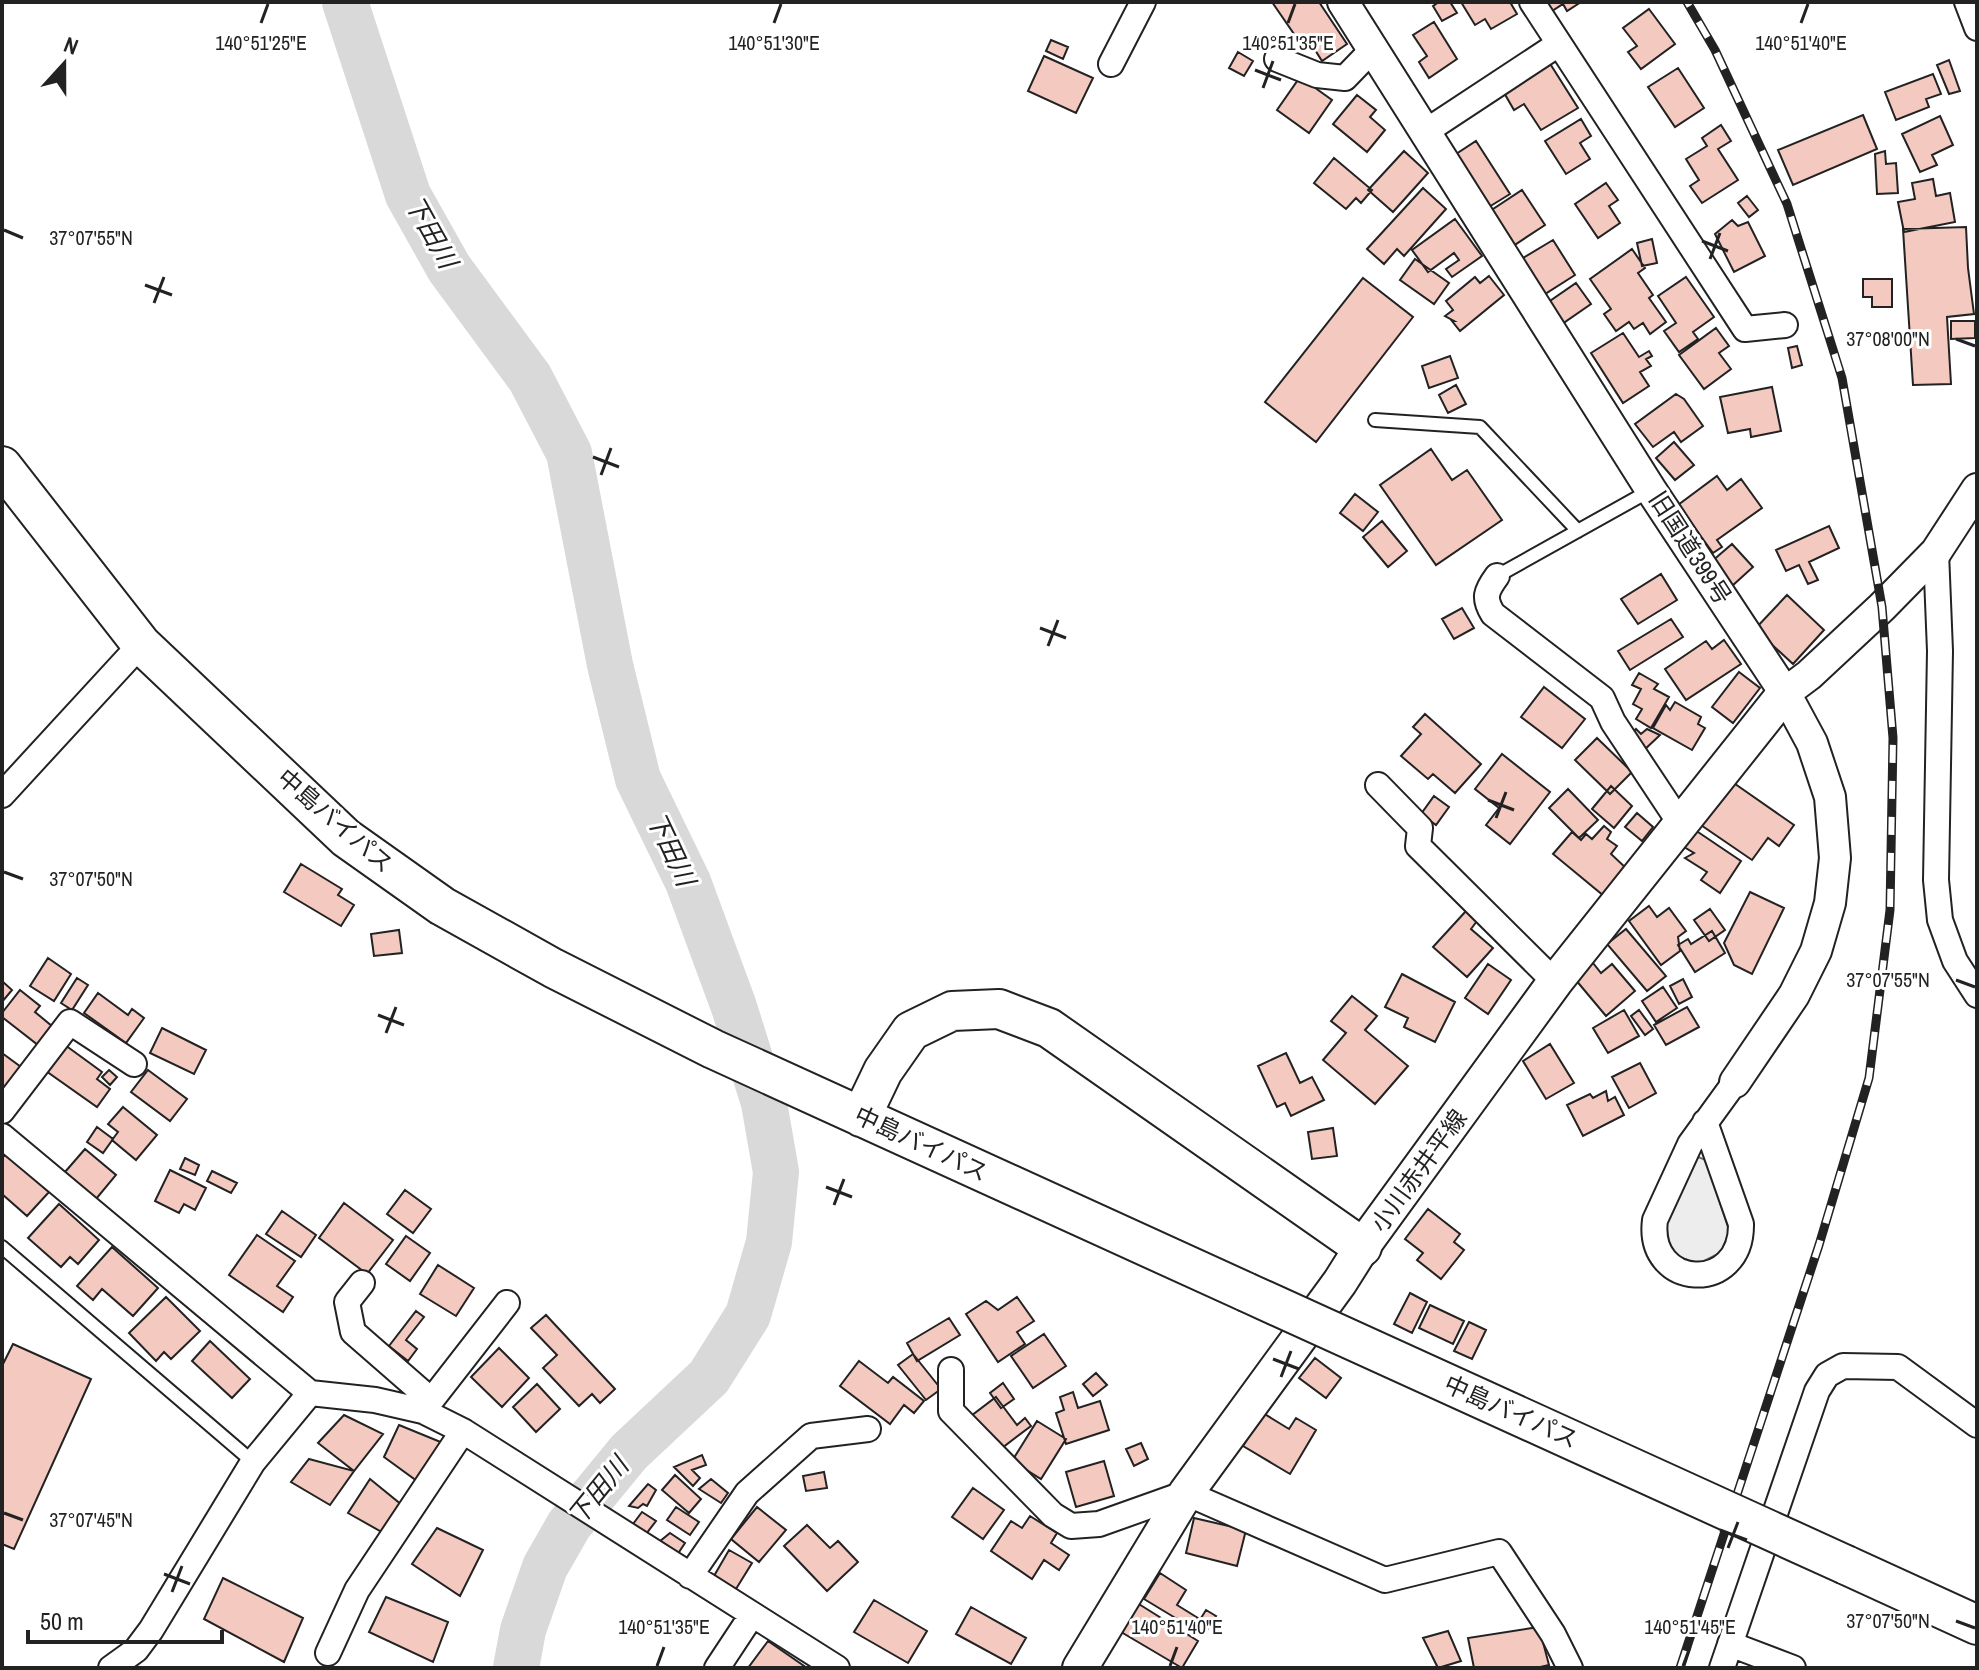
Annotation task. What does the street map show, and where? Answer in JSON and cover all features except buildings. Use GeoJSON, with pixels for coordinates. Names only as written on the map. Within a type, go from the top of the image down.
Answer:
{"type":"FeatureCollection","features":[{"type":"Feature","properties":{"kind":"highway","name":"中島バイパス"},"geometry":{"type":"LineString","coordinates":[[2,466],[141,644],[346,838],[442,906],[553,968],[713,1049],[1977,1625]]}},
{"type":"Feature","properties":{"kind":"highway"},"geometry":{"type":"LineString","coordinates":[[861,1117],[883,1071],[911,1031],[952,1011],[999,1009],[1049,1028],[1362,1247]]}},
{"type":"Feature","properties":{"kind":"main road","name":"小川赤井平線"},"geometry":{"type":"LineString","coordinates":[[1080,1668],[1186,1493],[1340,1282],[1362,1247],[1555,982],[1785,693]]}},
{"type":"Feature","properties":{"kind":"street"},"geometry":{"type":"LineString","coordinates":[[1111,64],[1143,2]]}},
{"type":"Feature","properties":{"kind":"street","name":"旧国道399号"},"geometry":{"type":"LineString","coordinates":[[1343,2],[1651,490],[1785,693],[1812,743],[1830,797],[1835,858],[1830,903],[1816,951],[1794,995],[1735,1082],[1705,1122],[1690,1144],[1655,1220],[1653,1232],[1660,1255],[1668,1264],[1689,1275],[1713,1273],[1724,1266],[1732,1258],[1741,1236],[1741,1224],[1705,1122]]}},
{"type":"Feature","properties":{"kind":"street"},"geometry":{"type":"LineString","coordinates":[[1532,2],[1557,45],[1745,329],[1785,325]]}},
{"type":"Feature","properties":{"kind":"street"},"geometry":{"type":"LineString","coordinates":[[1967,2],[1977,28]]}},
{"type":"Feature","properties":{"kind":"street"},"geometry":{"type":"LineString","coordinates":[[1425,132],[1557,45]]}},
{"type":"Feature","properties":{"kind":"street"},"geometry":{"type":"LineString","coordinates":[[1277,59],[1317,75],[1345,78],[1373,49]]}},
{"type":"Feature","properties":{"kind":"street"},"geometry":{"type":"LineString","coordinates":[[1785,693],[1819,666],[1936,552],[1977,489]]}},
{"type":"Feature","properties":{"kind":"street"},"geometry":{"type":"LineString","coordinates":[[1936,552],[1940,651],[1936,880],[1940,920],[1955,961],[1977,995]]}},
{"type":"Feature","properties":{"kind":"street"},"geometry":{"type":"LineString","coordinates":[[1497,576],[1486,591],[1486,603],[1493,614],[1602,698],[1613,722],[1680,823]]}},
{"type":"Feature","properties":{"kind":"street"},"geometry":{"type":"LineString","coordinates":[[2,795],[141,644]]}},
{"type":"Feature","properties":{"kind":"street"},"geometry":{"type":"LineString","coordinates":[[1378,785],[1420,828],[1418,846],[1555,982]]}},
{"type":"Feature","properties":{"kind":"street"},"geometry":{"type":"LineString","coordinates":[[2,1111],[70,1022],[134,1064]]}},
{"type":"Feature","properties":{"kind":"street"},"geometry":{"type":"LineString","coordinates":[[2,1136],[310,1393],[427,1405]]}},
{"type":"Feature","properties":{"kind":"street"},"geometry":{"type":"LineString","coordinates":[[362,1283],[347,1302],[353,1332],[427,1405],[556,1491],[837,1668]]}},
{"type":"Feature","properties":{"kind":"street"},"geometry":{"type":"LineString","coordinates":[[427,1405],[507,1303]]}},
{"type":"Feature","properties":{"kind":"street"},"geometry":{"type":"LineString","coordinates":[[1722,1668],[1817,1391],[1827,1375],[1843,1366],[1898,1367],[1977,1425]]}},
{"type":"Feature","properties":{"kind":"street"},"geometry":{"type":"LineString","coordinates":[[951,1370],[951,1411],[1053,1515],[1071,1526],[1099,1524],[1186,1493],[1385,1580],[1499,1552],[1553,1634],[1570,1668]]}},
{"type":"Feature","properties":{"kind":"street"},"geometry":{"type":"LineString","coordinates":[[111,1668],[136,1650],[151,1630],[253,1462],[310,1393]]}},
{"type":"Feature","properties":{"kind":"street"},"geometry":{"type":"LineString","coordinates":[[690,1576],[747,1493],[811,1436],[868,1429]]}},
{"type":"Feature","properties":{"kind":"street"},"geometry":{"type":"LineString","coordinates":[[328,1653],[357,1590],[463,1431]]}},
{"type":"Feature","properties":{"kind":"street"},"geometry":{"type":"LineString","coordinates":[[717,1668],[752,1615]]}},
{"type":"Feature","properties":{"kind":"street"},"geometry":{"type":"LineString","coordinates":[[1730,1644],[1793,1668]]}},
{"type":"Feature","properties":{"kind":"lane"},"geometry":{"type":"LineString","coordinates":[[1375,420],[1480,427],[1578,531]]}},
{"type":"Feature","properties":{"kind":"lane"},"geometry":{"type":"LineString","coordinates":[[1497,576],[1651,490]]}},
{"type":"Feature","properties":{"kind":"lane"},"geometry":{"type":"LineString","coordinates":[[2,1247],[253,1462]]}},
{"type":"Feature","properties":{"kind":"shaded area"},"geometry":{"type":"Polygon","coordinates":[[[1698,1157],[1706,1160],[1728,1235],[1722,1250],[1716,1255],[1702,1262],[1694,1262],[1673,1252],[1669,1246],[1666,1223],[1698,1157]]]}},
{"type":"Feature","properties":{"kind":"waterway","name":"下田川"},"geometry":{"type":"LineString","coordinates":[[345,2],[408,195],[449,268],[530,378],[569,453],[610,665],[638,779],[688,882],[734,1007],[764,1103],[776,1172],[769,1242],[748,1315],[709,1377],[629,1452],[569,1525],[545,1567],[523,1630],[516,1668]]}},
{"type":"Feature","properties":{"kind":"railway"},"geometry":{"type":"LineString","coordinates":[[1680,1668],[1819,1245],[1869,1078],[1890,910],[1893,738],[1882,607],[1842,378],[1787,204],[1715,50],[1687,2]]}}]}
